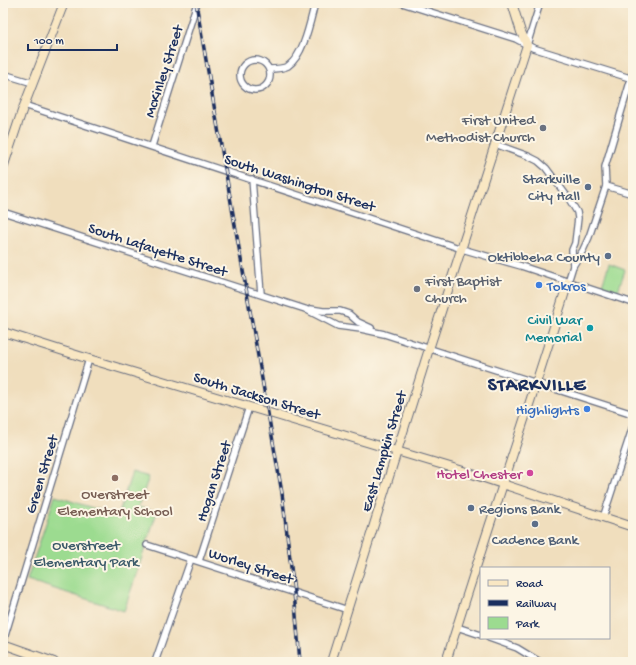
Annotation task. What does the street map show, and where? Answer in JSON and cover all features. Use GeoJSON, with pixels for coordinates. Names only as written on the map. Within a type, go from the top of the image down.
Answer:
{"type":"FeatureCollection","features":[{"type":"Feature","properties":{"kind":"street"},"geometry":{"type":"LineString","coordinates":[[3,168],[24,105],[64,3]]}},
{"type":"Feature","properties":{"kind":"street","name":"McKinley Street"},"geometry":{"type":"LineString","coordinates":[[152,146],[197,3]]}},
{"type":"Feature","properties":{"kind":"street"},"geometry":{"type":"LineString","coordinates":[[269,69],[270,74],[268,83],[260,89],[250,89],[243,83],[241,73],[242,68],[249,62],[258,60],[263,62],[269,69],[277,70],[288,66],[299,54],[315,3]]}},
{"type":"Feature","properties":{"kind":"street"},"geometry":{"type":"LineString","coordinates":[[402,3],[516,39],[527,45],[632,76],[605,167],[606,186],[589,237],[579,258],[573,266],[537,383],[446,662]]}},
{"type":"Feature","properties":{"kind":"street"},"geometry":{"type":"LineString","coordinates":[[512,3],[521,32],[527,45]]}},
{"type":"Feature","properties":{"kind":"street"},"geometry":{"type":"LineString","coordinates":[[527,45],[540,3]]}},
{"type":"Feature","properties":{"kind":"street","name":"East Lampkin Street"},"geometry":{"type":"LineString","coordinates":[[331,662],[397,451],[427,348],[462,248],[527,45]]}},
{"type":"Feature","properties":{"kind":"street"},"geometry":{"type":"LineString","coordinates":[[3,74],[33,84]]}},
{"type":"Feature","properties":{"kind":"street","name":"South Washington Street"},"geometry":{"type":"LineString","coordinates":[[24,105],[633,303]]}},
{"type":"Feature","properties":{"kind":"street"},"geometry":{"type":"LineString","coordinates":[[495,144],[538,161],[546,168],[569,199],[578,218],[575,243],[572,250],[573,266]]}},
{"type":"Feature","properties":{"kind":"street"},"geometry":{"type":"LineString","coordinates":[[252,179],[262,294]]}},
{"type":"Feature","properties":{"kind":"street"},"geometry":{"type":"LineString","coordinates":[[606,186],[633,194]]}},
{"type":"Feature","properties":{"kind":"street","name":"South Lafayette Street"},"geometry":{"type":"LineString","coordinates":[[3,212],[262,294],[305,309],[338,326],[384,334]]}},
{"type":"Feature","properties":{"kind":"street"},"geometry":{"type":"LineString","coordinates":[[575,243],[580,243],[584,246]]}},
{"type":"Feature","properties":{"kind":"street","name":"South Lafayette Street"},"geometry":{"type":"LineString","coordinates":[[305,309],[340,311],[349,314],[360,323],[384,334],[633,414]]}},
{"type":"Feature","properties":{"kind":"street"},"geometry":{"type":"LineString","coordinates":[[325,318],[327,311]]}},
{"type":"Feature","properties":{"kind":"street"},"geometry":{"type":"LineString","coordinates":[[351,328],[354,325],[354,318]]}},
{"type":"Feature","properties":{"kind":"street","name":"South Jackson Street"},"geometry":{"type":"LineString","coordinates":[[3,332],[88,360],[397,451],[633,527]]}},
{"type":"Feature","properties":{"kind":"street","name":"Green Street"},"geometry":{"type":"LineString","coordinates":[[3,643],[88,360]]}},
{"type":"Feature","properties":{"kind":"street","name":"Hogan Street"},"geometry":{"type":"LineString","coordinates":[[199,561],[249,407]]}},
{"type":"Feature","properties":{"kind":"street"},"geometry":{"type":"LineString","coordinates":[[604,518],[633,426]]}},
{"type":"Feature","properties":{"kind":"street","name":"Worley Street"},"geometry":{"type":"LineString","coordinates":[[147,545],[348,610]]}},
{"type":"Feature","properties":{"kind":"street"},"geometry":{"type":"LineString","coordinates":[[155,662],[191,559]]}},
{"type":"Feature","properties":{"kind":"street"},"geometry":{"type":"LineString","coordinates":[[457,627],[480,635]]}},
{"type":"Feature","properties":{"kind":"street"},"geometry":{"type":"LineString","coordinates":[[492,639],[517,648],[540,662]]}},
{"type":"Feature","properties":{"kind":"street"},"geometry":{"type":"LineString","coordinates":[[3,643],[54,662]]}},
{"type":"Feature","properties":{"kind":"green space"},"geometry":{"type":"Polygon","coordinates":[[[609,264],[625,270],[618,291],[602,285],[609,264]]]}},
{"type":"Feature","properties":{"kind":"green space","name":"Overstreet Elementary Park"},"geometry":{"type":"Polygon","coordinates":[[[132,472],[149,477],[138,507],[157,512],[124,611],[27,580],[55,496],[118,516],[132,472]]]}},
{"type":"Feature","properties":{"kind":"railway"},"geometry":{"type":"LineString","coordinates":[[196,3],[282,493],[294,592],[300,662]]}},
{"type":"Feature","properties":{"kind":"place","name":"First United Methodist Church"},"geometry":{"type":"Point","coordinates":[543,128]}},
{"type":"Feature","properties":{"kind":"place","name":"Starkville City Hall"},"geometry":{"type":"Point","coordinates":[588,187]}},
{"type":"Feature","properties":{"kind":"place","name":"Oktibbeha County"},"geometry":{"type":"Point","coordinates":[608,256]}},
{"type":"Feature","properties":{"kind":"place","name":"Tokros"},"geometry":{"type":"Point","coordinates":[539,285]}},
{"type":"Feature","properties":{"kind":"place","name":"First Baptist Church"},"geometry":{"type":"Point","coordinates":[417,289]}},
{"type":"Feature","properties":{"kind":"place","name":"Civil War Memorial"},"geometry":{"type":"Point","coordinates":[590,328]}},
{"type":"Feature","properties":{"kind":"place","name":"Highlights"},"geometry":{"type":"Point","coordinates":[587,409]}},
{"type":"Feature","properties":{"kind":"place","name":"Hotel Chester"},"geometry":{"type":"Point","coordinates":[530,473]}},
{"type":"Feature","properties":{"kind":"place","name":"Overstreet Elementary School"},"geometry":{"type":"Point","coordinates":[115,478]}},
{"type":"Feature","properties":{"kind":"place","name":"Regions Bank"},"geometry":{"type":"Point","coordinates":[471,508]}},
{"type":"Feature","properties":{"kind":"place","name":"Cadence Bank"},"geometry":{"type":"Point","coordinates":[535,524]}},
{"type":"Feature","properties":{"kind":"district","name":"STARKVILLE"},"geometry":{"type":"Point","coordinates":[537,383]}}]}
